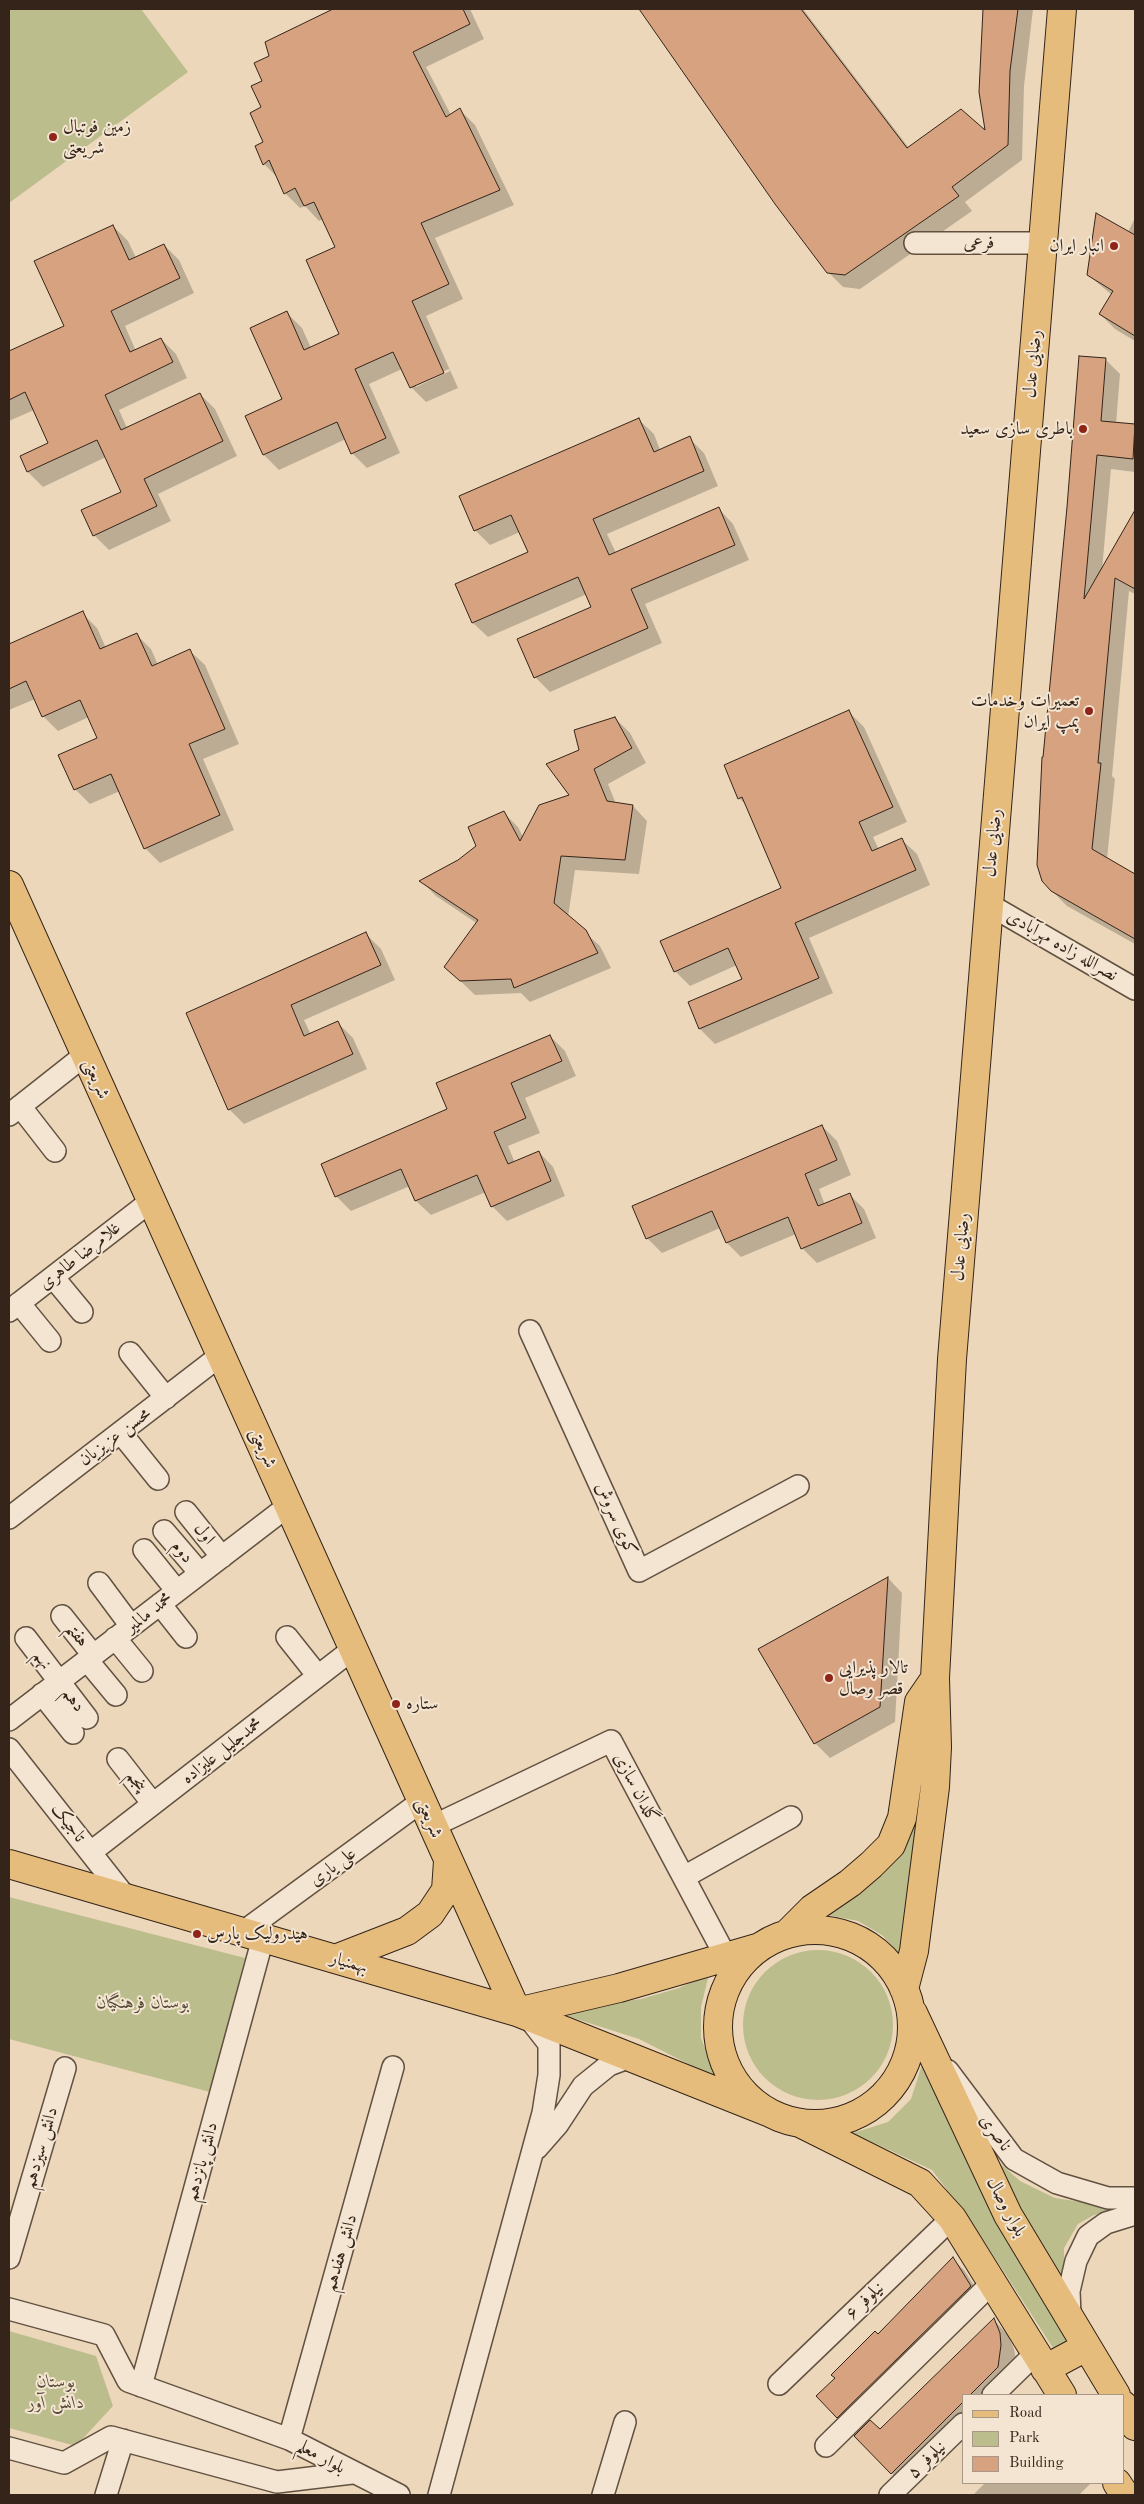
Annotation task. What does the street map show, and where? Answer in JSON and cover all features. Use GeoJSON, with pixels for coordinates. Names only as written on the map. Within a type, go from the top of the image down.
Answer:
{"type":"FeatureCollection","features":[{"type":"Feature","properties":{"kind":"main road","name":"رضایی عدل"},"geometry":{"type":"LineString","coordinates":[[908,2000],[935,1787],[937,1747],[935,1678],[952,1359],[1062,9]]}},
{"type":"Feature","properties":{"kind":"main road","name":"شریعتی"},"geometry":{"type":"LineString","coordinates":[[12,901],[85,1055],[222,1356],[448,1861],[522,2015]]}},
{"type":"Feature","properties":{"kind":"main road"},"geometry":{"type":"LineString","coordinates":[[522,2015],[759,1947],[788,1933],[812,1909],[850,1883],[891,1845],[902,1818],[919,1702],[935,1678]]}},
{"type":"Feature","properties":{"kind":"main road"},"geometry":{"type":"LineString","coordinates":[[335,1959],[407,1931],[430,1914],[446,1890],[448,1861]]}},
{"type":"Feature","properties":{"kind":"main road","name":"بهمنیار"},"geometry":{"type":"LineString","coordinates":[[9,1864],[522,2015],[798,2123]]}},
{"type":"Feature","properties":{"kind":"main road","name":"بلوار وصال"},"geometry":{"type":"LineString","coordinates":[[788,1933],[821,1929],[853,1936],[880,1953],[901,1979],[908,2000],[934,2052],[979,2155],[1008,2215],[1070,2315],[1086,2347],[1115,2394]]}},
{"type":"Feature","properties":{"kind":"main road"},"geometry":{"type":"LineString","coordinates":[[759,1947],[736,1970],[722,2000],[718,2033],[725,2064],[730,2072],[743,2092],[768,2112]]}},
{"type":"Feature","properties":{"kind":"main road"},"geometry":{"type":"LineString","coordinates":[[798,2123],[829,2123],[859,2114],[884,2096],[903,2070],[912,2041],[908,2000]]}},
{"type":"Feature","properties":{"kind":"main road"},"geometry":{"type":"LineString","coordinates":[[798,2123],[920,2183],[952,2218],[1061,2394]]}},
{"type":"Feature","properties":{"kind":"main road"},"geometry":{"type":"LineString","coordinates":[[1040,2361],[1086,2347]]}},
{"type":"Feature","properties":{"kind":"main road"},"geometry":{"type":"LineString","coordinates":[[1124,2407],[1135,2426]]}},
{"type":"Feature","properties":{"kind":"main road"},"geometry":{"type":"LineString","coordinates":[[1118,2484],[1125,2495]]}},
{"type":"Feature","properties":{"kind":"street","name":"فرعی"},"geometry":{"type":"LineString","coordinates":[[915,243],[1043,243]]}},
{"type":"Feature","properties":{"kind":"street","name":"نصرالله زاده مهرآبادی"},"geometry":{"type":"LineString","coordinates":[[988,904],[1135,989]]}},
{"type":"Feature","properties":{"kind":"street"},"geometry":{"type":"LineString","coordinates":[[55,1151],[14,1110],[85,1055]]}},
{"type":"Feature","properties":{"kind":"street","name":"غلامرضا طاهری"},"geometry":{"type":"LineString","coordinates":[[13,1308],[151,1201]]}},
{"type":"Feature","properties":{"kind":"street"},"geometry":{"type":"LineString","coordinates":[[53,1276],[82,1312]]}},
{"type":"Feature","properties":{"kind":"street"},"geometry":{"type":"LineString","coordinates":[[13,1308],[44,1345]]}},
{"type":"Feature","properties":{"kind":"street","name":"کوی سروش"},"geometry":{"type":"LineString","coordinates":[[530,1331],[639,1571],[798,1486]]}},
{"type":"Feature","properties":{"kind":"street"},"geometry":{"type":"LineString","coordinates":[[130,1353],[166,1398]]}},
{"type":"Feature","properties":{"kind":"street","name":"محسن عزیزیان"},"geometry":{"type":"LineString","coordinates":[[9,1518],[222,1356]]}},
{"type":"Feature","properties":{"kind":"street"},"geometry":{"type":"LineString","coordinates":[[121,1433],[158,1479]]}},
{"type":"Feature","properties":{"kind":"street","name":"محمد مالمیر"},"geometry":{"type":"LineString","coordinates":[[9,1720],[288,1506]]}},
{"type":"Feature","properties":{"kind":"street","name":"اول"},"geometry":{"type":"LineString","coordinates":[[186,1512],[222,1557]]}},
{"type":"Feature","properties":{"kind":"street","name":"دوم"},"geometry":{"type":"LineString","coordinates":[[164,1531],[200,1573]]}},
{"type":"Feature","properties":{"kind":"street"},"geometry":{"type":"LineString","coordinates":[[144,1550],[177,1591]]}},
{"type":"Feature","properties":{"kind":"street"},"geometry":{"type":"LineString","coordinates":[[99,1583],[142,1671]]}},
{"type":"Feature","properties":{"kind":"street"},"geometry":{"type":"LineString","coordinates":[[160,1604],[186,1637]]}},
{"type":"Feature","properties":{"kind":"street","name":"هفتم"},"geometry":{"type":"LineString","coordinates":[[62,1616],[116,1695]]}},
{"type":"Feature","properties":{"kind":"street"},"geometry":{"type":"LineString","coordinates":[[287,1637],[318,1676]]}},
{"type":"Feature","properties":{"kind":"street","name":"نهم"},"geometry":{"type":"LineString","coordinates":[[26,1638],[50,1688]]}},
{"type":"Feature","properties":{"kind":"street","name":"محمدجلیل علیزاده"},"geometry":{"type":"LineString","coordinates":[[91,1852],[353,1649]]}},
{"type":"Feature","properties":{"kind":"street","name":"دهم"},"geometry":{"type":"LineString","coordinates":[[50,1688],[80,1726]]}},
{"type":"Feature","properties":{"kind":"street","name":"گلدان سازی"},"geometry":{"type":"LineString","coordinates":[[433,1826],[611,1741],[726,1956]]}},
{"type":"Feature","properties":{"kind":"street","name":"تاجیک"},"geometry":{"type":"LineString","coordinates":[[9,1748],[127,1899]]}},
{"type":"Feature","properties":{"kind":"street","name":"پنجم"},"geometry":{"type":"LineString","coordinates":[[118,1759],[154,1804]]}},
{"type":"Feature","properties":{"kind":"street","name":"علی یاری"},"geometry":{"type":"LineString","coordinates":[[253,1935],[422,1801]]}},
{"type":"Feature","properties":{"kind":"street"},"geometry":{"type":"LineString","coordinates":[[684,1877],[791,1817]]}},
{"type":"Feature","properties":{"kind":"street","name":"دانش پانزدهم"},"geometry":{"type":"LineString","coordinates":[[142,2386],[253,1935]]}},
{"type":"Feature","properties":{"kind":"street"},"geometry":{"type":"LineString","coordinates":[[439,2495],[533,2152],[549,2075],[549,2044],[522,2015]]}},
{"type":"Feature","properties":{"kind":"street","name":"ناصری"},"geometry":{"type":"LineString","coordinates":[[934,2052],[1014,2159],[1057,2183],[1108,2198],[1135,2198]]}},
{"type":"Feature","properties":{"kind":"street"},"geometry":{"type":"LineString","coordinates":[[533,2152],[558,2124],[583,2086],[609,2065],[630,2057]]}},
{"type":"Feature","properties":{"kind":"street","name":"دانش هفدهم"},"geometry":{"type":"LineString","coordinates":[[289,2439],[393,2067]]}},
{"type":"Feature","properties":{"kind":"street","name":"دانش سیزدهم"},"geometry":{"type":"LineString","coordinates":[[9,2258],[65,2068]]}},
{"type":"Feature","properties":{"kind":"street"},"geometry":{"type":"LineString","coordinates":[[1070,2315],[1069,2290],[1076,2261],[1088,2236],[1106,2223],[1135,2214]]}},
{"type":"Feature","properties":{"kind":"street","name":"نیلوفر ۶"},"geometry":{"type":"LineString","coordinates":[[779,2384],[952,2218]]}},
{"type":"Feature","properties":{"kind":"street"},"geometry":{"type":"LineString","coordinates":[[826,2446],[992,2283]]}},
{"type":"Feature","properties":{"kind":"street","name":"بلوار معلم"},"geometry":{"type":"LineString","coordinates":[[9,2309],[104,2335],[128,2381],[289,2439],[352,2473]]}},
{"type":"Feature","properties":{"kind":"street"},"geometry":{"type":"LineString","coordinates":[[993,2394],[1040,2361]]}},
{"type":"Feature","properties":{"kind":"street"},"geometry":{"type":"LineString","coordinates":[[603,2495],[625,2422]]}},
{"type":"Feature","properties":{"kind":"street","name":"نیلوفر ۵"},"geometry":{"type":"LineString","coordinates":[[890,2495],[962,2425]]}},
{"type":"Feature","properties":{"kind":"street","name":"بلوار معلم"},"geometry":{"type":"LineString","coordinates":[[9,2448],[64,2463],[112,2437],[276,2489],[352,2473]]}},
{"type":"Feature","properties":{"kind":"street"},"geometry":{"type":"LineString","coordinates":[[106,2495],[123,2440]]}},
{"type":"Feature","properties":{"kind":"street"},"geometry":{"type":"LineString","coordinates":[[352,2473],[399,2495]]}},
{"type":"Feature","properties":{"kind":"green space","name":"زمین فوتبال شریعتی"},"geometry":{"type":"Polygon","coordinates":[[[9,9],[141,9],[188,72],[9,203],[9,9]]]}},
{"type":"Feature","properties":{"kind":"green space"},"geometry":{"type":"Polygon","coordinates":[[[926,1785],[903,1958],[882,1935],[858,1921],[823,1914],[903,1846],[916,1825],[926,1785]]]}},
{"type":"Feature","properties":{"kind":"green space","name":"بوستان فرهنگیان"},"geometry":{"type":"Polygon","coordinates":[[[9,1897],[245,1958],[210,2092],[9,2039],[9,1897]]]}},
{"type":"Feature","properties":{"kind":"green space"},"geometry":{"type":"Polygon","coordinates":[[[818,1950],[833,1951],[847,1955],[860,1962],[871,1972],[881,1983],[888,1996],[892,2010],[892,2040],[888,2054],[881,2067],[871,2078],[860,2088],[847,2095],[833,2099],[818,2100],[803,2099],[789,2095],[776,2088],[765,2078],[755,2067],[748,2054],[744,2040],[743,2025],[744,2010],[748,1996],[755,1983],[765,1972],[776,1962],[789,1955],[803,1951],[818,1950]]]}},
{"type":"Feature","properties":{"kind":"green space"},"geometry":{"type":"Polygon","coordinates":[[[709,1974],[701,2007],[701,2038],[716,2078],[639,2039],[545,2009],[593,2006],[641,1999],[679,1988],[709,1974]]]}},
{"type":"Feature","properties":{"kind":"green space"},"geometry":{"type":"Polygon","coordinates":[[[925,2055],[1070,2342],[1055,2351],[977,2230],[932,2170],[853,2133],[888,2122],[911,2099],[925,2055]]]}},
{"type":"Feature","properties":{"kind":"green space"},"geometry":{"type":"Polygon","coordinates":[[[985,2150],[1020,2181],[1055,2198],[1121,2208],[1094,2215],[1078,2224],[1064,2248],[1064,2285],[985,2150]]]}},
{"type":"Feature","properties":{"kind":"green space","name":"بوستان دانش آور"},"geometry":{"type":"Polygon","coordinates":[[[9,2331],[96,2356],[113,2406],[76,2446],[9,2428],[9,2331]]]}},
{"type":"Feature","properties":{"kind":"building"},"geometry":{"type":"Polygon","coordinates":[[[333,9],[463,9],[470,24],[413,52],[446,117],[460,108],[500,190],[421,223],[449,284],[412,301],[444,373],[410,388],[393,352],[355,369],[386,438],[351,454],[337,422],[263,455],[245,416],[282,399],[250,328],[287,311],[304,350],[339,334],[306,260],[335,247],[314,202],[304,206],[295,188],[284,194],[269,160],[263,165],[255,146],[263,142],[250,113],[261,107],[251,86],[262,81],[254,63],[269,56],[265,42],[333,9]]]}},
{"type":"Feature","properties":{"kind":"building"},"geometry":{"type":"Polygon","coordinates":[[[639,9],[801,9],[907,148],[961,109],[985,130],[979,92],[983,9],[1018,9],[1010,71],[1008,145],[952,187],[959,196],[845,275],[827,273],[775,204],[639,9]]]}},
{"type":"Feature","properties":{"kind":"building"},"geometry":{"type":"Polygon","coordinates":[[[1096,213],[1135,235],[1135,336],[1099,314],[1113,291],[1087,275],[1096,213]]]}},
{"type":"Feature","properties":{"kind":"building"},"geometry":{"type":"Polygon","coordinates":[[[113,225],[129,260],[164,244],[180,278],[111,311],[130,352],[161,338],[173,362],[105,395],[121,430],[200,393],[223,441],[144,479],[157,506],[93,536],[81,510],[121,492],[97,440],[27,472],[20,456],[48,443],[25,392],[9,400],[9,351],[64,326],[34,261],[113,225]]]}},
{"type":"Feature","properties":{"kind":"building"},"geometry":{"type":"Polygon","coordinates":[[[1079,356],[1106,358],[1101,421],[1135,424],[1133,459],[1097,455],[1084,599],[1135,510],[1135,589],[1115,578],[1098,763],[1101,763],[1092,849],[1135,874],[1135,939],[1051,891],[1042,881],[1037,865],[1042,757],[1067,507],[1079,356]]]}},
{"type":"Feature","properties":{"kind":"building"},"geometry":{"type":"Polygon","coordinates":[[[639,418],[654,452],[690,436],[704,471],[593,519],[609,555],[719,507],[735,545],[631,589],[648,628],[534,678],[517,639],[591,607],[578,577],[472,623],[455,584],[528,552],[511,515],[474,531],[459,496],[639,418]]]}},
{"type":"Feature","properties":{"kind":"building"},"geometry":{"type":"Polygon","coordinates":[[[83,611],[100,649],[137,633],[152,666],[190,649],[225,729],[189,744],[220,815],[144,849],[111,774],[74,790],[58,755],[97,738],[80,700],[42,717],[26,681],[9,689],[9,644],[83,611]]]}},
{"type":"Feature","properties":{"kind":"building"},"geometry":{"type":"Polygon","coordinates":[[[849,710],[893,807],[859,822],[872,851],[902,838],[916,870],[795,923],[819,978],[699,1029],[688,1002],[742,979],[728,948],[674,972],[660,941],[781,888],[742,797],[738,799],[724,765],[849,710]]]}},
{"type":"Feature","properties":{"kind":"building"},"geometry":{"type":"Polygon","coordinates":[[[615,717],[632,748],[594,769],[607,801],[633,805],[625,860],[561,856],[554,903],[586,930],[598,953],[514,988],[511,979],[460,981],[444,967],[478,920],[419,881],[458,860],[476,846],[468,827],[504,811],[520,841],[539,805],[569,795],[546,764],[579,750],[574,730],[615,717]]]}},
{"type":"Feature","properties":{"kind":"building"},"geometry":{"type":"Polygon","coordinates":[[[366,932],[381,965],[291,1005],[304,1036],[338,1021],[353,1054],[228,1110],[186,1013],[366,932]]]}},
{"type":"Feature","properties":{"kind":"building"},"geometry":{"type":"Polygon","coordinates":[[[550,1035],[562,1061],[511,1083],[526,1118],[494,1132],[508,1164],[539,1151],[551,1181],[491,1207],[477,1175],[415,1201],[401,1169],[335,1197],[321,1164],[447,1109],[436,1083],[550,1035]]]}},
{"type":"Feature","properties":{"kind":"building"},"geometry":{"type":"Polygon","coordinates":[[[822,1125],[837,1160],[805,1174],[818,1206],[850,1193],[862,1223],[801,1249],[788,1217],[726,1243],[712,1211],[646,1239],[632,1206],[822,1125]]]}},
{"type":"Feature","properties":{"kind":"building","name":"تالار پذیرایی قصر وصال"},"geometry":{"type":"Polygon","coordinates":[[[888,1577],[880,1707],[814,1744],[758,1649],[888,1577]]]}},
{"type":"Feature","properties":{"kind":"building"},"geometry":{"type":"Polygon","coordinates":[[[953,2257],[971,2286],[837,2418],[816,2396],[835,2378],[831,2375],[875,2331],[878,2334],[953,2257]]]}},
{"type":"Feature","properties":{"kind":"building"},"geometry":{"type":"Polygon","coordinates":[[[994,2318],[1000,2333],[1001,2345],[998,2367],[971,2394],[962,2394],[962,2403],[891,2474],[854,2436],[870,2420],[880,2429],[994,2318]]]}},
{"type":"Feature","properties":{"kind":"place","name":"زمین فوتبال شریعتی"},"geometry":{"type":"Point","coordinates":[53,137]}},
{"type":"Feature","properties":{"kind":"place","name":"انبار ایران"},"geometry":{"type":"Point","coordinates":[1114,246]}},
{"type":"Feature","properties":{"kind":"place","name":"باطری سازی سعید"},"geometry":{"type":"Point","coordinates":[1083,429]}},
{"type":"Feature","properties":{"kind":"place","name":"تعمیرات وخدمات پمپ ایران"},"geometry":{"type":"Point","coordinates":[1089,711]}},
{"type":"Feature","properties":{"kind":"place","name":"تالار پذیرایی قصر وصال"},"geometry":{"type":"Point","coordinates":[829,1678]}},
{"type":"Feature","properties":{"kind":"place","name":"ستاره"},"geometry":{"type":"Point","coordinates":[396,1704]}},
{"type":"Feature","properties":{"kind":"place","name":"هیدرولیک پارس"},"geometry":{"type":"Point","coordinates":[197,1934]}}]}
